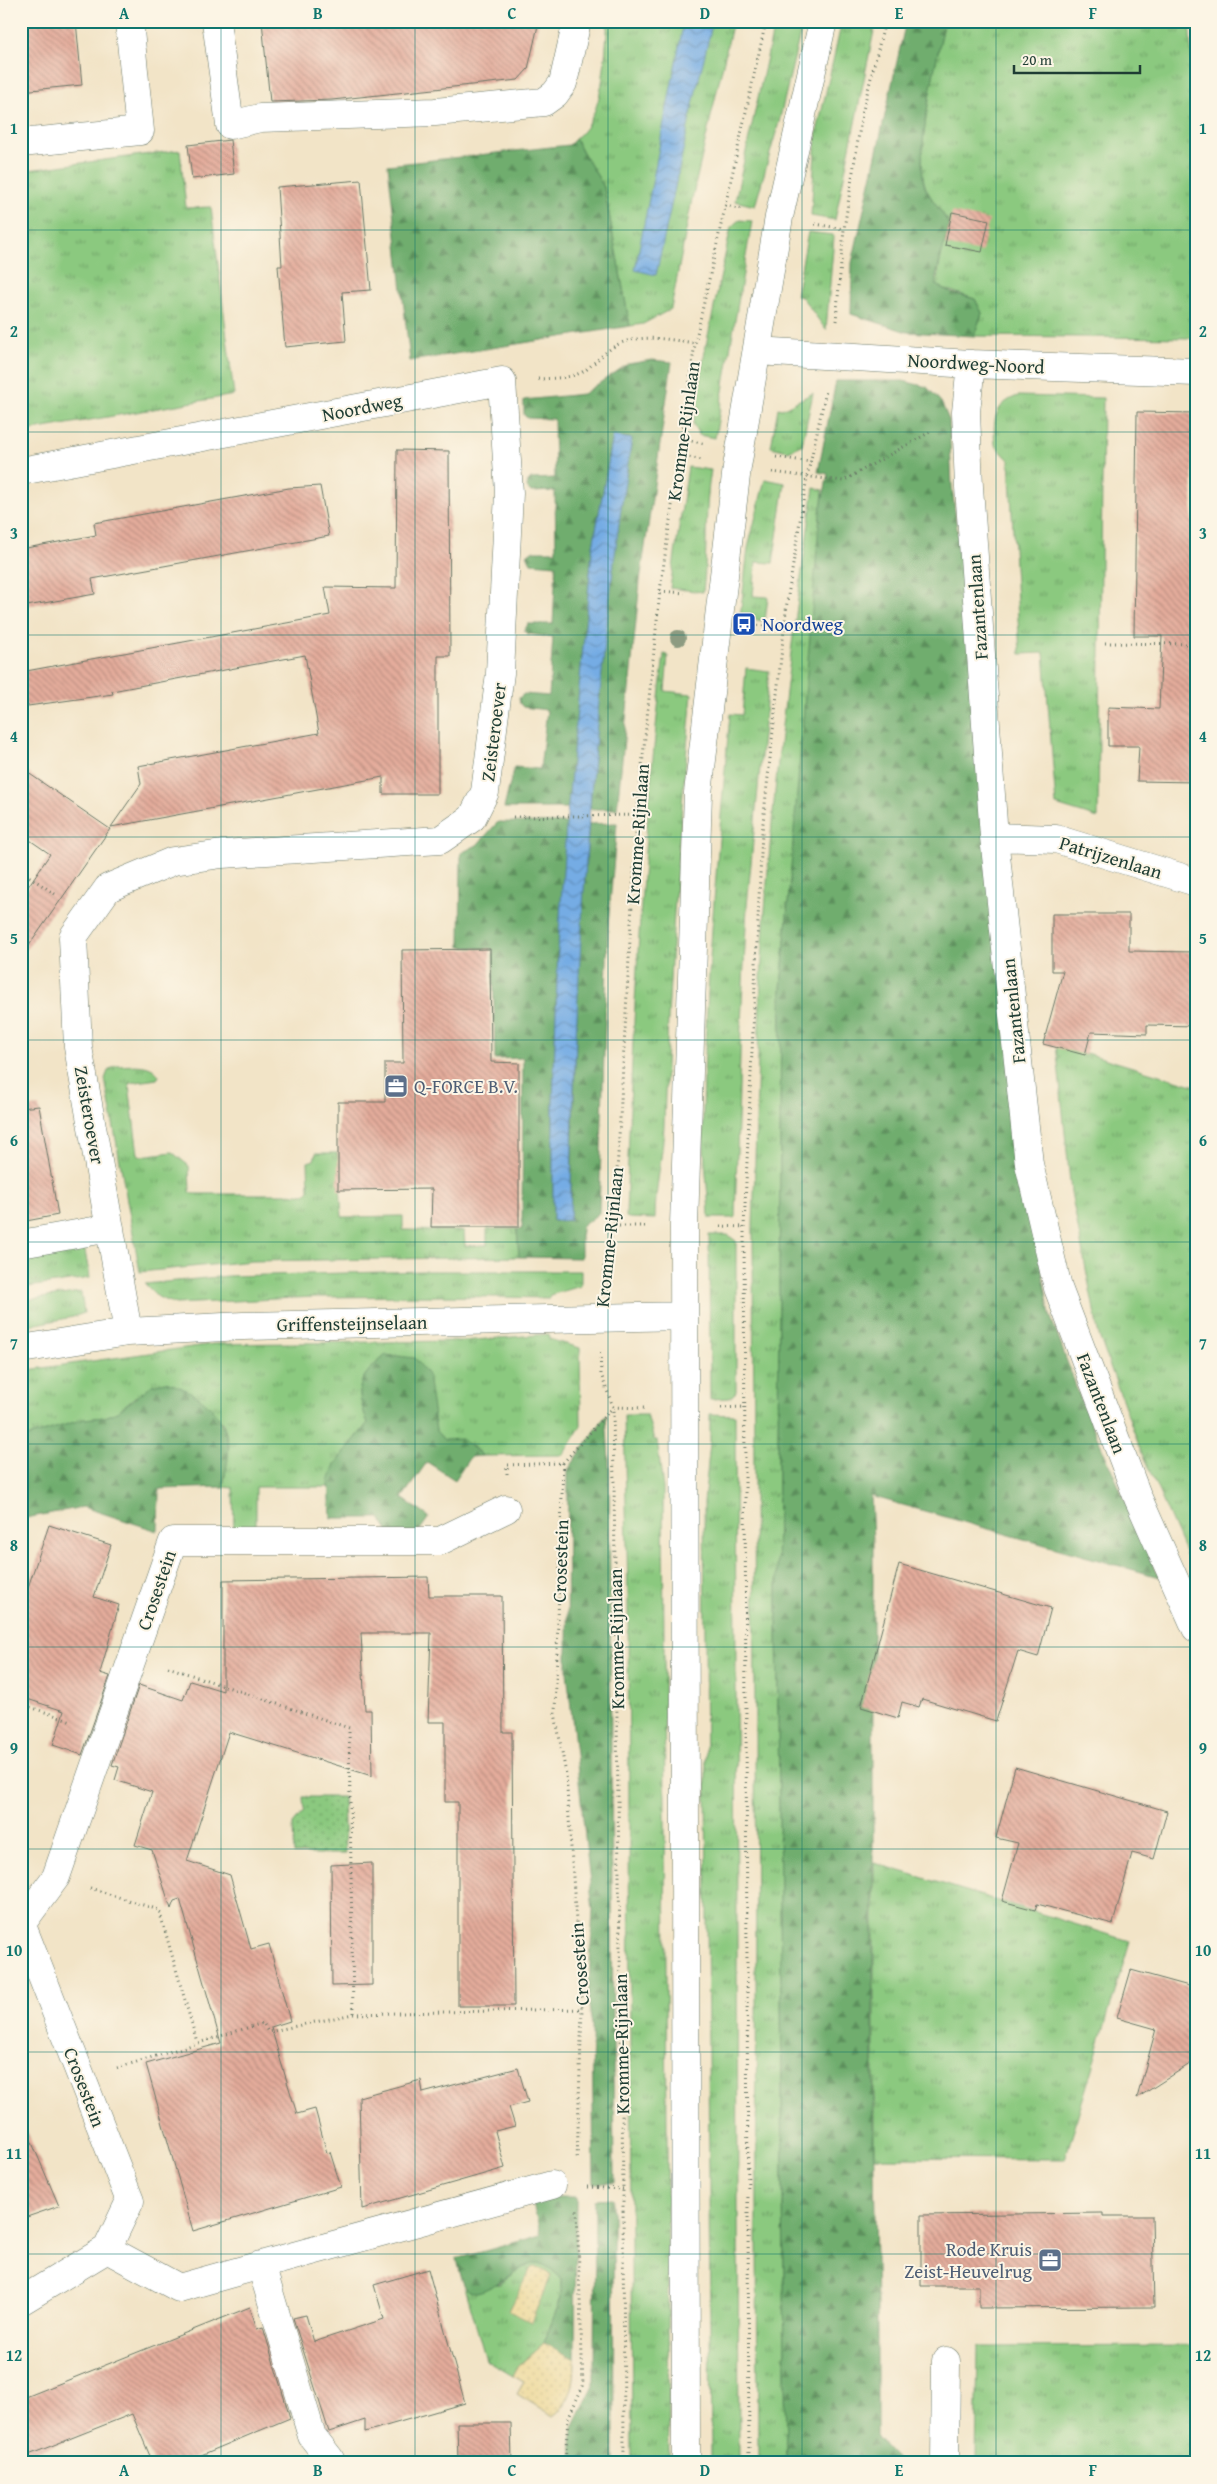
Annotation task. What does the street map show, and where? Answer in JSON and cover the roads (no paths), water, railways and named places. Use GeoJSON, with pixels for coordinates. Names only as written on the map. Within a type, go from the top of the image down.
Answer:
{"type":"FeatureCollection","features":[{"type":"Feature","properties":{"kind":"street"},"geometry":{"type":"LineString","coordinates":[[21,144],[140,132],[129,21]]}},
{"type":"Feature","properties":{"kind":"street"},"geometry":{"type":"LineString","coordinates":[[216,21],[230,125],[260,118],[435,112],[544,102],[555,94],[563,83],[577,21]]}},
{"type":"Feature","properties":{"kind":"street"},"geometry":{"type":"LineString","coordinates":[[686,2463],[683,1316],[684,1225],[698,793],[737,467],[779,217],[823,21]]}},
{"type":"Feature","properties":{"kind":"street","name":"Noordweg-Noord"},"geometry":{"type":"LineString","coordinates":[[757,351],[971,364],[1196,372]]}},
{"type":"Feature","properties":{"kind":"street","name":"Fazantenlaan"},"geometry":{"type":"LineString","coordinates":[[971,364],[966,412],[968,487],[994,837],[1029,1164],[1058,1288],[1138,1498],[1196,1628]]}},
{"type":"Feature","properties":{"kind":"street","name":"Noordweg"},"geometry":{"type":"LineString","coordinates":[[21,471],[502,381]]}},
{"type":"Feature","properties":{"kind":"street","name":"Zeisteroever"},"geometry":{"type":"LineString","coordinates":[[128,1332],[78,1047],[72,937],[108,888],[172,861],[222,854],[440,840],[472,818],[485,792],[500,673],[509,493],[502,381]]}},
{"type":"Feature","properties":{"kind":"street","name":"Patrijzenlaan"},"geometry":{"type":"LineString","coordinates":[[994,837],[1056,839],[1196,882]]}},
{"type":"Feature","properties":{"kind":"street"},"geometry":{"type":"LineString","coordinates":[[21,1244],[110,1228]]}},
{"type":"Feature","properties":{"kind":"street","name":"Griffensteijnselaan"},"geometry":{"type":"LineString","coordinates":[[21,1349],[128,1332],[243,1326],[683,1316]]}},
{"type":"Feature","properties":{"kind":"street","name":"Crosestein"},"geometry":{"type":"LineString","coordinates":[[107,2249],[130,2200],[22,1923],[56,1877],[173,1541],[440,1541],[506,1510]]}},
{"type":"Feature","properties":{"kind":"street"},"geometry":{"type":"LineString","coordinates":[[21,2301],[107,2249],[179,2288],[552,2185]]}},
{"type":"Feature","properties":{"kind":"street"},"geometry":{"type":"LineString","coordinates":[[261,2265],[312,2436],[327,2461]]}},
{"type":"Feature","properties":{"kind":"street"},"geometry":{"type":"LineString","coordinates":[[945,2463],[946,2361]]}},
{"type":"Feature","properties":{"kind":"water"},"geometry":{"type":"Polygon","coordinates":[[[684,21],[713,21],[656,275],[635,270],[684,21]]]}},
{"type":"Feature","properties":{"kind":"water"},"geometry":{"type":"Polygon","coordinates":[[[613,436],[632,439],[612,576],[592,776],[580,966],[570,1220],[553,1221],[553,1105],[558,948],[566,826],[592,552],[613,436]]]}},
{"type":"Feature","properties":{"kind":"place","name":"Noordweg"},"geometry":{"type":"Point","coordinates":[744,624]}},
{"type":"Feature","properties":{"kind":"place","name":"Q-FORCE B.V."},"geometry":{"type":"Point","coordinates":[396,1086]}},
{"type":"Feature","properties":{"kind":"place","name":"Rode Kruis Zeist-Heuvelrug"},"geometry":{"type":"Point","coordinates":[1050,2260]}}]}
